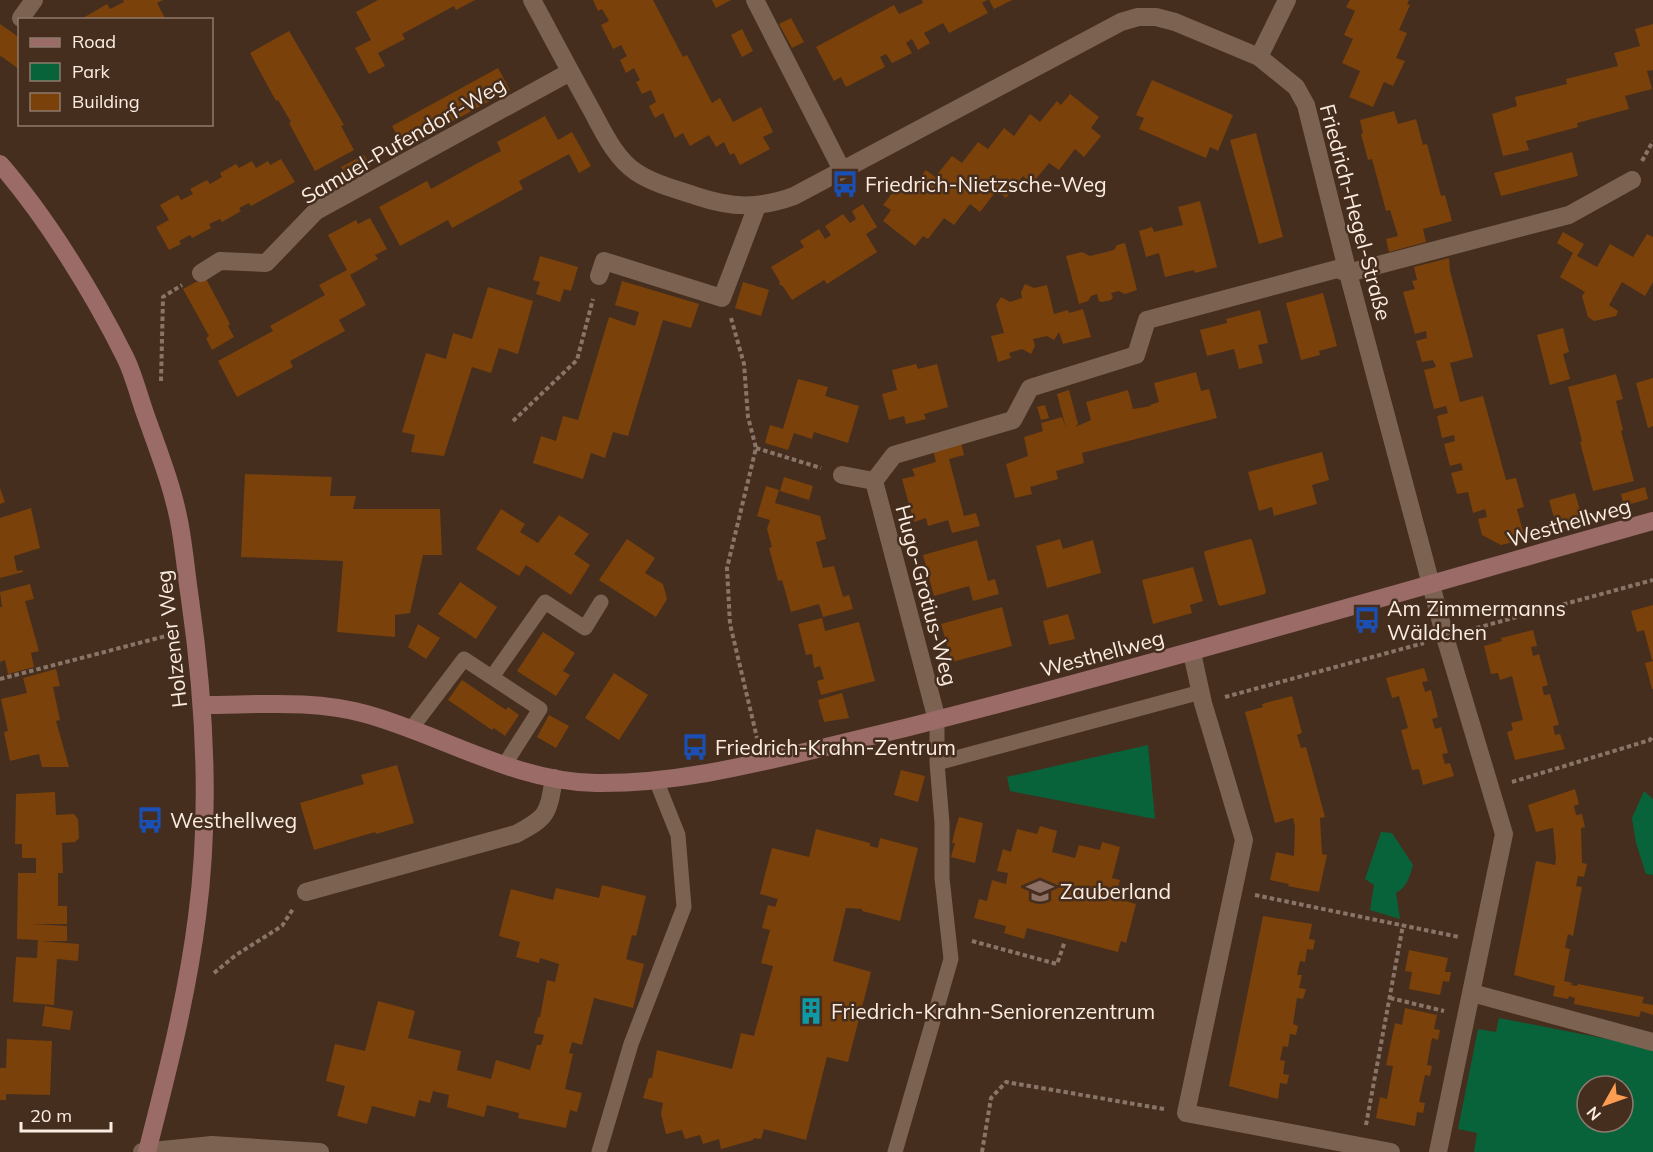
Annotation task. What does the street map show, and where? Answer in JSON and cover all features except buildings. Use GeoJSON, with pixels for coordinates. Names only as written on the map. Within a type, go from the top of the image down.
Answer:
{"type":"FeatureCollection","features":[{"type":"Feature","properties":{"kind":"street"},"geometry":{"type":"LineString","coordinates":[[21,18],[34,0]]}},
{"type":"Feature","properties":{"kind":"street","name":"Friedrich-Hegel-Straße"},"geometry":{"type":"LineString","coordinates":[[532,0],[614,150],[635,172],[662,185],[736,206],[757,206],[794,195],[1121,22],[1139,8],[1156,17],[1175,22],[1259,57],[1296,87],[1306,105],[1348,273],[1433,584]]}},
{"type":"Feature","properties":{"kind":"street"},"geometry":{"type":"LineString","coordinates":[[755,0],[842,170]]}},
{"type":"Feature","properties":{"kind":"street"},"geometry":{"type":"LineString","coordinates":[[1259,57],[1287,0]]}},
{"type":"Feature","properties":{"kind":"street","name":"Samuel-Pufendorf-Weg"},"geometry":{"type":"LineString","coordinates":[[201,273],[220,261],[266,263],[316,211],[570,72]]}},
{"type":"Feature","properties":{"kind":"street","name":"Holzener Weg"},"geometry":{"type":"LineString","coordinates":[[0,164],[44,223],[85,285],[126,359],[160,454],[179,520],[202,705],[206,760],[205,828],[197,916],[183,999],[145,1152],[212,1145],[320,1152]]}},
{"type":"Feature","properties":{"kind":"street"},"geometry":{"type":"LineString","coordinates":[[842,475],[874,481],[894,455],[1013,420],[1030,388],[1136,355],[1147,320],[1337,269],[1348,273],[1569,215],[1632,180]]}},
{"type":"Feature","properties":{"kind":"street"},"geometry":{"type":"LineString","coordinates":[[599,276],[604,261],[722,298],[757,206]]}},
{"type":"Feature","properties":{"kind":"street","name":"Hugo-Grotius-Weg"},"geometry":{"type":"LineString","coordinates":[[874,481],[937,720]]}},
{"type":"Feature","properties":{"kind":"street","name":"Westhellweg"},"geometry":{"type":"LineString","coordinates":[[202,705],[332,705],[368,714],[529,773],[592,783],[656,780],[762,763],[937,720],[1192,653],[1653,521]]}},
{"type":"Feature","properties":{"kind":"street"},"geometry":{"type":"LineString","coordinates":[[1433,584],[1445,637],[1504,834],[1438,1152]]}},
{"type":"Feature","properties":{"kind":"street"},"geometry":{"type":"LineString","coordinates":[[1192,653],[1244,840],[1186,1113],[1391,1152]]}},
{"type":"Feature","properties":{"kind":"street"},"geometry":{"type":"LineString","coordinates":[[306,892],[516,834],[538,822],[549,806],[554,778]]}},
{"type":"Feature","properties":{"kind":"street"},"geometry":{"type":"LineString","coordinates":[[1472,993],[1653,1042]]}},
{"type":"Feature","properties":{"kind":"lane"},"geometry":{"type":"LineString","coordinates":[[492,677],[545,602],[585,628],[601,602]]}},
{"type":"Feature","properties":{"kind":"lane"},"geometry":{"type":"LineString","coordinates":[[411,729],[464,659],[540,709],[505,764]]}},
{"type":"Feature","properties":{"kind":"lane"},"geometry":{"type":"LineString","coordinates":[[937,763],[1201,692]]}},
{"type":"Feature","properties":{"kind":"lane"},"geometry":{"type":"LineString","coordinates":[[894,1152],[951,959],[942,878],[937,720]]}},
{"type":"Feature","properties":{"kind":"lane"},"geometry":{"type":"LineString","coordinates":[[598,1152],[631,1044],[684,907],[678,835],[656,780]]}},
{"type":"Feature","properties":{"kind":"path"},"geometry":{"type":"LineString","coordinates":[[161,387],[163,297],[201,273]]}},
{"type":"Feature","properties":{"kind":"path"},"geometry":{"type":"LineString","coordinates":[[513,421],[578,360],[599,276]]}},
{"type":"Feature","properties":{"kind":"path"},"geometry":{"type":"LineString","coordinates":[[722,298],[735,327],[744,364],[748,417],[756,448],[727,568],[730,624],[762,763]]}},
{"type":"Feature","properties":{"kind":"path"},"geometry":{"type":"LineString","coordinates":[[756,448],[842,475]]}},
{"type":"Feature","properties":{"kind":"path"},"geometry":{"type":"LineString","coordinates":[[0,679],[194,629]]}},
{"type":"Feature","properties":{"kind":"path"},"geometry":{"type":"LineString","coordinates":[[1491,789],[1650,740],[1653,735]]}},
{"type":"Feature","properties":{"kind":"path"},"geometry":{"type":"LineString","coordinates":[[1233,890],[1483,942]]}},
{"type":"Feature","properties":{"kind":"path"},"geometry":{"type":"LineString","coordinates":[[183,999],[236,955],[282,926],[306,892]]}},
{"type":"Feature","properties":{"kind":"path"},"geometry":{"type":"LineString","coordinates":[[1362,1146],[1403,925]]}},
{"type":"Feature","properties":{"kind":"path"},"geometry":{"type":"LineString","coordinates":[[948,935],[1057,964],[1065,941]]}},
{"type":"Feature","properties":{"kind":"path"},"geometry":{"type":"LineString","coordinates":[[1390,998],[1467,1017]]}},
{"type":"Feature","properties":{"kind":"path"},"geometry":{"type":"LineString","coordinates":[[982,1152],[991,1098],[1006,1082],[1186,1113]]}},
{"type":"Feature","properties":{"kind":"green space"},"geometry":{"type":"Polygon","coordinates":[[[1148,745],[1155,819],[1010,791],[1007,777],[1148,745]]]}},
{"type":"Feature","properties":{"kind":"green space"},"geometry":{"type":"Polygon","coordinates":[[[1644,791],[1653,799],[1653,875],[1646,874],[1636,843],[1632,818],[1644,791]]]}},
{"type":"Feature","properties":{"kind":"green space"},"geometry":{"type":"Polygon","coordinates":[[[1381,832],[1392,833],[1413,865],[1405,884],[1396,893],[1400,919],[1370,910],[1374,885],[1365,879],[1381,832]]]}},
{"type":"Feature","properties":{"kind":"green space"},"geometry":{"type":"Polygon","coordinates":[[[1499,1018],[1653,1048],[1653,1152],[1474,1152],[1477,1133],[1458,1129],[1478,1029],[1496,1032],[1499,1018]]]}},
{"type":"Feature","properties":{"kind":"place","name":"Friedrich-Nietzsche-Weg"},"geometry":{"type":"Point","coordinates":[845,184]}},
{"type":"Feature","properties":{"kind":"place","name":"Am Zimmermanns Wäldchen"},"geometry":{"type":"Point","coordinates":[1367,620]}},
{"type":"Feature","properties":{"kind":"place","name":"Friedrich-Krahn-Zentrum"},"geometry":{"type":"Point","coordinates":[695,747]}},
{"type":"Feature","properties":{"kind":"place","name":"Westhellweg"},"geometry":{"type":"Point","coordinates":[150,820]}},
{"type":"Feature","properties":{"kind":"place","name":"Zauberland"},"geometry":{"type":"Point","coordinates":[1040,891]}},
{"type":"Feature","properties":{"kind":"place","name":"Friedrich-Krahn-Seniorenzentrum"},"geometry":{"type":"Point","coordinates":[811,1011]}}]}
